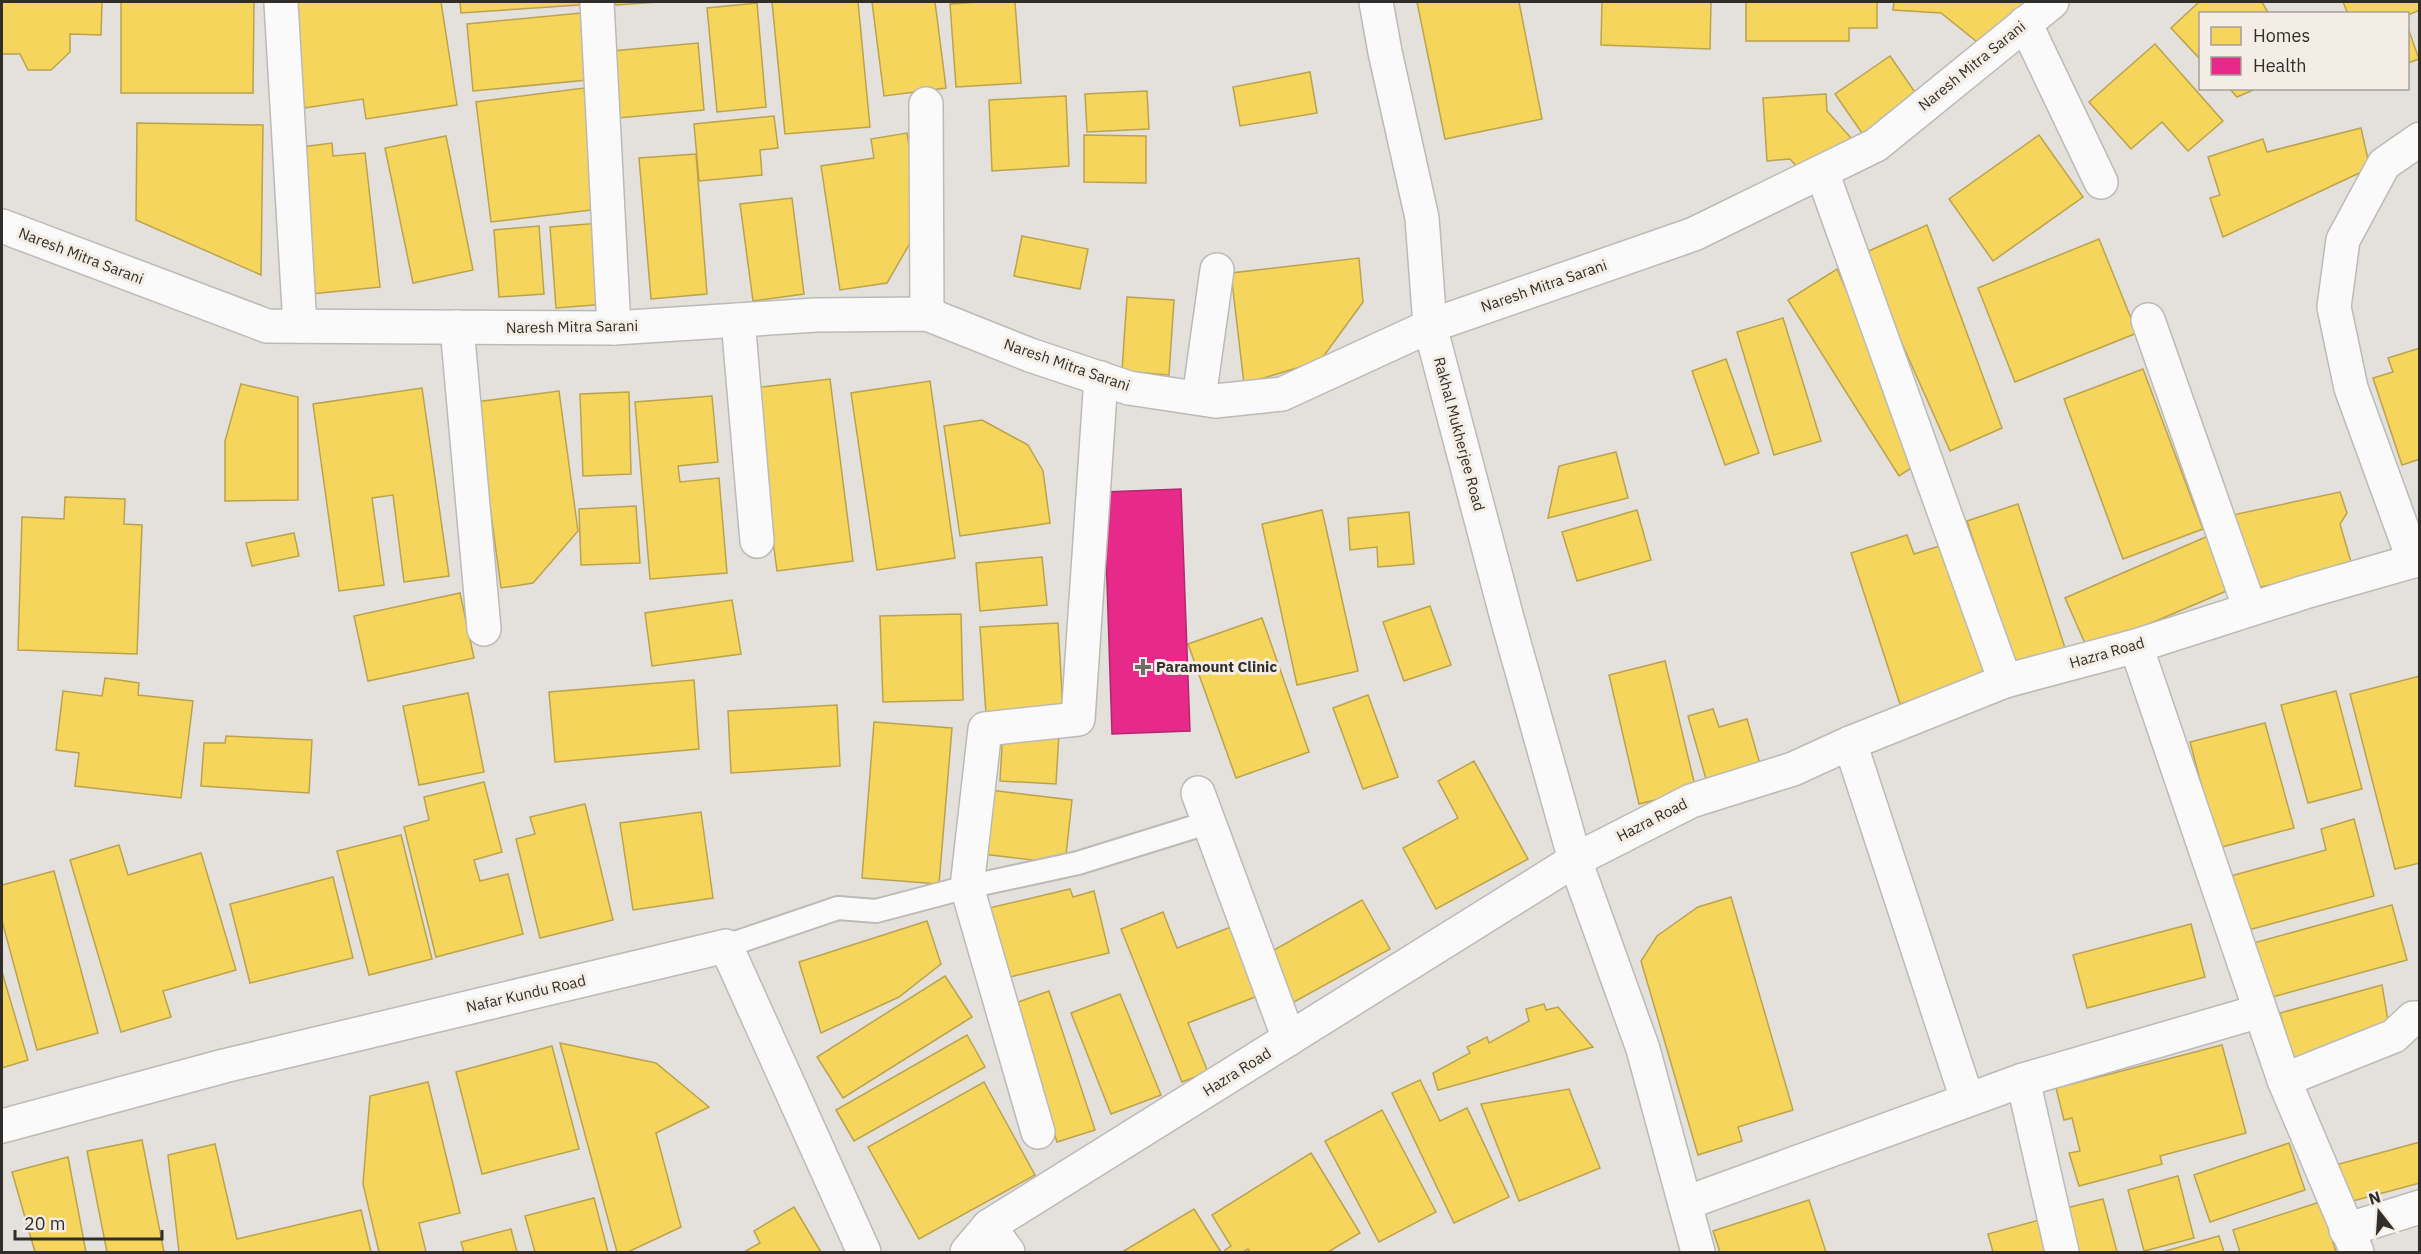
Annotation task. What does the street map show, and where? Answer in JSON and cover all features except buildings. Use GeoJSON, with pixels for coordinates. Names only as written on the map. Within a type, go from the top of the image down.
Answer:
{"type":"FeatureCollection","features":[{"type":"Feature","properties":{"kind":"street"},"geometry":{"type":"LineString","coordinates":[[597,2],[614,328]]}},
{"type":"Feature","properties":{"kind":"street","name":"Rakhal Mukherjee Road"},"geometry":{"type":"LineString","coordinates":[[1376,2],[1422,218],[1430,326],[1507,618],[1575,860],[1643,1049],[1698,1252]]}},
{"type":"Feature","properties":{"kind":"street","name":"Naresh Mitra Sarani"},"geometry":{"type":"LineString","coordinates":[[2,226],[267,326],[614,328],[816,315],[927,314],[1030,355],[1129,388],[1215,401],[1282,394],[1430,326],[1694,234],[1876,145],[2052,2]]}},
{"type":"Feature","properties":{"kind":"street"},"geometry":{"type":"LineString","coordinates":[[281,3],[300,326]]}},
{"type":"Feature","properties":{"kind":"street"},"geometry":{"type":"LineString","coordinates":[[2025,23],[2101,182]]}},
{"type":"Feature","properties":{"kind":"street"},"geometry":{"type":"LineString","coordinates":[[926,104],[927,314]]}},
{"type":"Feature","properties":{"kind":"street"},"geometry":{"type":"LineString","coordinates":[[2417,560],[2351,388],[2334,307],[2343,240],[2384,164],[2420,140]]}},
{"type":"Feature","properties":{"kind":"street"},"geometry":{"type":"LineString","coordinates":[[1822,171],[2005,681]]}},
{"type":"Feature","properties":{"kind":"street"},"geometry":{"type":"LineString","coordinates":[[1199,398],[1217,270]]}},
{"type":"Feature","properties":{"kind":"street"},"geometry":{"type":"LineString","coordinates":[[738,320],[757,541]]}},
{"type":"Feature","properties":{"kind":"street"},"geometry":{"type":"LineString","coordinates":[[2148,320],[2250,609]]}},
{"type":"Feature","properties":{"kind":"street"},"geometry":{"type":"LineString","coordinates":[[458,327],[484,629]]}},
{"type":"Feature","properties":{"kind":"street"},"geometry":{"type":"LineString","coordinates":[[1038,1132],[967,887],[985,729],[1078,720],[1101,378]]}},
{"type":"Feature","properties":{"kind":"street","name":"Hazra Road"},"geometry":{"type":"LineString","coordinates":[[967,1252],[989,1226],[1575,860],[1691,801],[1793,769],[1850,743],[2005,681],[2136,646],[2250,609],[2417,560]]}},
{"type":"Feature","properties":{"kind":"street"},"geometry":{"type":"LineString","coordinates":[[2136,646],[2284,1080],[2351,1241],[2420,1207]]}},
{"type":"Feature","properties":{"kind":"street"},"geometry":{"type":"LineString","coordinates":[[1850,743],[1967,1099]]}},
{"type":"Feature","properties":{"kind":"street"},"geometry":{"type":"LineString","coordinates":[[1204,807],[1289,1039]]}},
{"type":"Feature","properties":{"kind":"street"},"geometry":{"type":"LineString","coordinates":[[726,946],[864,1252]]}},
{"type":"Feature","properties":{"kind":"street","name":"Nafar Kundu Road"},"geometry":{"type":"LineString","coordinates":[[2,1126],[224,1066],[726,946]]}},
{"type":"Feature","properties":{"kind":"street"},"geometry":{"type":"LineString","coordinates":[[1686,1203],[2023,1080],[2260,1011]]}},
{"type":"Feature","properties":{"kind":"street"},"geometry":{"type":"LineString","coordinates":[[2284,1080],[2394,1036],[2413,1018],[2420,1018]]}},
{"type":"Feature","properties":{"kind":"street"},"geometry":{"type":"LineString","coordinates":[[2023,1080],[2062,1252]]}},
{"type":"Feature","properties":{"kind":"street"},"geometry":{"type":"LineString","coordinates":[[989,1226],[1008,1252]]}},
{"type":"Feature","properties":{"kind":"lane"},"geometry":{"type":"LineString","coordinates":[[726,946],[838,908],[876,910],[1078,863],[1204,807]]}},
{"type":"Feature","properties":{"kind":"place","name":"Paramount Clinic"},"geometry":{"type":"Point","coordinates":[1143,667]}}]}
